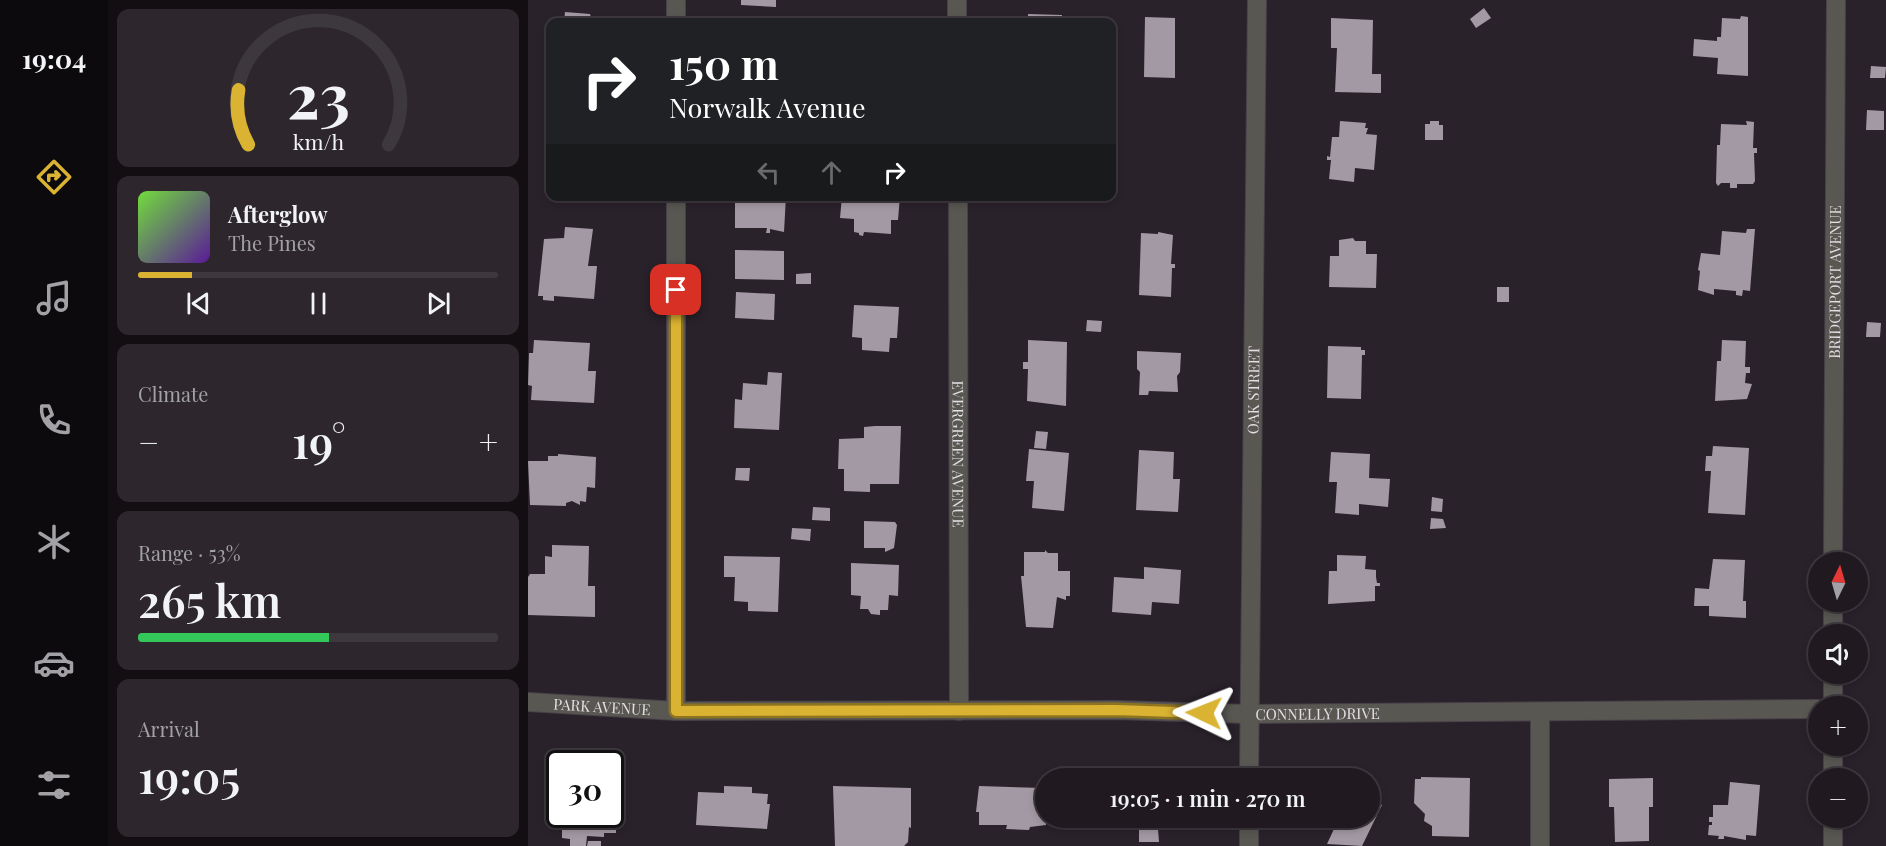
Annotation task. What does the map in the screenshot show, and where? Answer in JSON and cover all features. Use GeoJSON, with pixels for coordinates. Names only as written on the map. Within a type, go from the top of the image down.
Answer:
{"type":"FeatureCollection","features":[{"type":"Feature","properties":{"kind":"street"},"geometry":{"type":"LineString","coordinates":[[676,0],[676,18]]}},
{"type":"Feature","properties":{"kind":"street"},"geometry":{"type":"LineString","coordinates":[[957,0],[957,18]]}},
{"type":"Feature","properties":{"kind":"street","name":"OAK STREET"},"geometry":{"type":"LineString","coordinates":[[1249,768],[1257,0]]}},
{"type":"Feature","properties":{"kind":"street","name":"BRIDGEPORT AVENUE"},"geometry":{"type":"LineString","coordinates":[[1833,552],[1836,0]]}},
{"type":"Feature","properties":{"kind":"street"},"geometry":{"type":"LineString","coordinates":[[676,201],[676,711]]}},
{"type":"Feature","properties":{"kind":"street","name":"EVERGREEN AVENUE"},"geometry":{"type":"LineString","coordinates":[[958,201],[958,711]]}},
{"type":"Feature","properties":{"kind":"street","name":"PARK AVENUE"},"geometry":{"type":"LineString","coordinates":[[528,702],[676,711]]}},
{"type":"Feature","properties":{"kind":"street","name":"CONNELLY DRIVE"},"geometry":{"type":"LineString","coordinates":[[676,711],[1116,710],[1248,714],[1808,709]]}},
{"type":"Feature","properties":{"kind":"street"},"geometry":{"type":"LineString","coordinates":[[1540,713],[1540,846]]}},
{"type":"Feature","properties":{"kind":"street"},"geometry":{"type":"LineString","coordinates":[[1249,828],[1249,846]]}},
{"type":"Feature","properties":{"kind":"street"},"geometry":{"type":"LineString","coordinates":[[1833,828],[1833,846]]}},
{"type":"Feature","properties":{"kind":"building"},"geometry":{"type":"Polygon","coordinates":[[[741,0],[776,0],[776,7],[741,5],[741,0]]]}},
{"type":"Feature","properties":{"kind":"building"},"geometry":{"type":"Polygon","coordinates":[[[1484,8],[1491,18],[1476,28],[1470,19],[1484,8]]]}},
{"type":"Feature","properties":{"kind":"building"},"geometry":{"type":"Polygon","coordinates":[[[565,12],[590,14],[591,18],[564,18],[565,12]]]}},
{"type":"Feature","properties":{"kind":"building"},"geometry":{"type":"Polygon","coordinates":[[[1028,14],[1062,15],[1062,18],[1028,18],[1028,14]]]}},
{"type":"Feature","properties":{"kind":"building"},"geometry":{"type":"Polygon","coordinates":[[[1741,16],[1748,17],[1748,76],[1717,74],[1718,58],[1693,56],[1694,39],[1717,41],[1717,37],[1721,37],[1722,18],[1740,19],[1741,16]]]}},
{"type":"Feature","properties":{"kind":"building"},"geometry":{"type":"Polygon","coordinates":[[[1145,17],[1175,18],[1175,78],[1144,77],[1145,17]]]}},
{"type":"Feature","properties":{"kind":"building"},"geometry":{"type":"Polygon","coordinates":[[[1331,18],[1373,20],[1372,74],[1381,74],[1381,93],[1335,92],[1337,48],[1331,48],[1331,18]]]}},
{"type":"Feature","properties":{"kind":"building"},"geometry":{"type":"Polygon","coordinates":[[[1871,66],[1886,67],[1885,78],[1870,78],[1871,66]]]}},
{"type":"Feature","properties":{"kind":"building"},"geometry":{"type":"Polygon","coordinates":[[[1867,110],[1884,111],[1884,130],[1866,130],[1867,110]]]}},
{"type":"Feature","properties":{"kind":"building"},"geometry":{"type":"Polygon","coordinates":[[[1340,121],[1366,123],[1365,128],[1368,128],[1366,134],[1377,135],[1374,170],[1355,168],[1354,182],[1329,179],[1331,160],[1327,160],[1327,156],[1330,157],[1332,137],[1339,137],[1340,121]]]}},
{"type":"Feature","properties":{"kind":"building"},"geometry":{"type":"Polygon","coordinates":[[[1430,121],[1439,121],[1439,125],[1443,125],[1443,140],[1425,140],[1425,124],[1430,124],[1430,121]]]}},
{"type":"Feature","properties":{"kind":"building"},"geometry":{"type":"Polygon","coordinates":[[[1746,121],[1754,122],[1753,148],[1757,148],[1757,153],[1754,153],[1755,181],[1753,184],[1737,184],[1737,188],[1730,188],[1730,183],[1721,183],[1718,186],[1716,183],[1717,145],[1720,145],[1721,124],[1747,125],[1746,121]]]}},
{"type":"Feature","properties":{"kind":"building"},"geometry":{"type":"Polygon","coordinates":[[[735,201],[786,201],[784,232],[770,229],[770,233],[766,233],[767,228],[735,228],[735,201]]]}},
{"type":"Feature","properties":{"kind":"building"},"geometry":{"type":"Polygon","coordinates":[[[842,201],[900,201],[898,220],[891,220],[891,234],[864,232],[863,236],[859,235],[854,232],[854,219],[840,218],[842,201]]]}},
{"type":"Feature","properties":{"kind":"building"},"geometry":{"type":"Polygon","coordinates":[[[565,227],[593,229],[588,266],[597,266],[594,299],[554,296],[554,301],[543,300],[543,296],[538,296],[544,239],[564,238],[565,227]]]}},
{"type":"Feature","properties":{"kind":"building"},"geometry":{"type":"Polygon","coordinates":[[[1747,229],[1755,229],[1750,291],[1743,290],[1742,296],[1736,295],[1736,291],[1714,289],[1714,295],[1698,290],[1701,253],[1720,255],[1722,231],[1746,233],[1747,229]]]}},
{"type":"Feature","properties":{"kind":"building"},"geometry":{"type":"Polygon","coordinates":[[[1158,232],[1173,235],[1171,264],[1175,264],[1175,268],[1172,268],[1171,297],[1139,295],[1141,233],[1158,234],[1158,232]]]}},
{"type":"Feature","properties":{"kind":"building"},"geometry":{"type":"Polygon","coordinates":[[[1353,238],[1355,241],[1366,241],[1366,254],[1377,254],[1376,288],[1329,287],[1330,256],[1339,256],[1339,240],[1353,238]]]}},
{"type":"Feature","properties":{"kind":"building"},"geometry":{"type":"Polygon","coordinates":[[[735,250],[784,251],[784,280],[735,279],[735,250]]]}},
{"type":"Feature","properties":{"kind":"building"},"geometry":{"type":"Polygon","coordinates":[[[811,273],[811,284],[796,284],[796,274],[811,273]]]}},
{"type":"Feature","properties":{"kind":"building"},"geometry":{"type":"Polygon","coordinates":[[[1497,287],[1509,287],[1509,302],[1497,302],[1497,287]]]}},
{"type":"Feature","properties":{"kind":"building"},"geometry":{"type":"Polygon","coordinates":[[[736,292],[775,294],[774,320],[735,318],[736,292]]]}},
{"type":"Feature","properties":{"kind":"building"},"geometry":{"type":"Polygon","coordinates":[[[854,305],[899,307],[897,338],[890,338],[889,352],[862,350],[862,338],[852,337],[854,305]]]}},
{"type":"Feature","properties":{"kind":"building"},"geometry":{"type":"Polygon","coordinates":[[[1087,320],[1102,321],[1101,332],[1086,331],[1087,320]]]}},
{"type":"Feature","properties":{"kind":"building"},"geometry":{"type":"Polygon","coordinates":[[[1867,322],[1881,323],[1880,337],[1866,337],[1867,322]]]}},
{"type":"Feature","properties":{"kind":"building"},"geometry":{"type":"Polygon","coordinates":[[[534,340],[590,343],[588,371],[596,371],[594,403],[531,400],[532,386],[528,385],[529,353],[533,353],[534,340]]]}},
{"type":"Feature","properties":{"kind":"building"},"geometry":{"type":"Polygon","coordinates":[[[1028,340],[1067,342],[1066,406],[1027,401],[1028,369],[1023,369],[1023,362],[1028,362],[1028,340]]]}},
{"type":"Feature","properties":{"kind":"building"},"geometry":{"type":"Polygon","coordinates":[[[1722,340],[1746,341],[1745,367],[1750,367],[1750,373],[1746,373],[1745,383],[1752,384],[1747,399],[1715,401],[1717,361],[1721,361],[1722,340]]]}},
{"type":"Feature","properties":{"kind":"building"},"geometry":{"type":"Polygon","coordinates":[[[1328,346],[1361,347],[1361,350],[1365,350],[1365,355],[1362,355],[1361,399],[1327,398],[1328,346]]]}},
{"type":"Feature","properties":{"kind":"building"},"geometry":{"type":"Polygon","coordinates":[[[1137,351],[1181,353],[1180,372],[1177,376],[1178,392],[1149,391],[1148,395],[1139,395],[1140,372],[1137,369],[1137,351]]]}},
{"type":"Feature","properties":{"kind":"building"},"geometry":{"type":"Polygon","coordinates":[[[768,372],[782,373],[779,430],[734,428],[735,399],[742,400],[743,383],[767,385],[768,372]]]}},
{"type":"Feature","properties":{"kind":"building"},"geometry":{"type":"Polygon","coordinates":[[[901,426],[899,484],[870,484],[870,492],[844,491],[844,469],[838,469],[839,439],[864,438],[864,427],[901,426]]]}},
{"type":"Feature","properties":{"kind":"building"},"geometry":{"type":"Polygon","coordinates":[[[1036,431],[1048,432],[1046,449],[1034,448],[1036,431]]]}},
{"type":"Feature","properties":{"kind":"building"},"geometry":{"type":"Polygon","coordinates":[[[1713,446],[1749,448],[1745,515],[1708,513],[1711,471],[1705,471],[1706,456],[1712,456],[1713,446]]]}},
{"type":"Feature","properties":{"kind":"building"},"geometry":{"type":"Polygon","coordinates":[[[1029,449],[1069,453],[1064,511],[1032,508],[1034,481],[1026,481],[1029,449]]]}},
{"type":"Feature","properties":{"kind":"building"},"geometry":{"type":"Polygon","coordinates":[[[1139,450],[1174,452],[1173,479],[1180,479],[1178,512],[1136,510],[1139,450]]]}},
{"type":"Feature","properties":{"kind":"building"},"geometry":{"type":"Polygon","coordinates":[[[1331,452],[1370,454],[1369,478],[1390,479],[1388,507],[1359,504],[1359,515],[1335,513],[1337,482],[1329,482],[1331,452]]]}},
{"type":"Feature","properties":{"kind":"building"},"geometry":{"type":"Polygon","coordinates":[[[558,454],[596,457],[595,488],[587,487],[586,502],[580,501],[580,505],[572,501],[566,503],[566,506],[530,505],[528,461],[548,461],[548,456],[558,456],[558,454]]]}},
{"type":"Feature","properties":{"kind":"building"},"geometry":{"type":"Polygon","coordinates":[[[736,468],[750,468],[749,481],[735,480],[736,468]]]}},
{"type":"Feature","properties":{"kind":"building"},"geometry":{"type":"Polygon","coordinates":[[[1432,497],[1443,499],[1442,512],[1431,511],[1432,497]]]}},
{"type":"Feature","properties":{"kind":"building"},"geometry":{"type":"Polygon","coordinates":[[[813,507],[830,508],[830,521],[812,520],[813,507]]]}},
{"type":"Feature","properties":{"kind":"building"},"geometry":{"type":"Polygon","coordinates":[[[1431,518],[1443,519],[1446,528],[1430,529],[1431,518]]]}},
{"type":"Feature","properties":{"kind":"building"},"geometry":{"type":"Polygon","coordinates":[[[864,521],[895,522],[897,525],[894,548],[885,552],[885,548],[864,548],[864,521]]]}},
{"type":"Feature","properties":{"kind":"building"},"geometry":{"type":"Polygon","coordinates":[[[792,528],[811,529],[810,541],[791,539],[792,528]]]}},
{"type":"Feature","properties":{"kind":"building"},"geometry":{"type":"Polygon","coordinates":[[[552,545],[589,546],[588,586],[595,586],[595,617],[528,615],[528,577],[530,574],[545,574],[545,556],[552,557],[552,545]]]}},
{"type":"Feature","properties":{"kind":"building"},"geometry":{"type":"Polygon","coordinates":[[[1045,550],[1048,553],[1058,553],[1058,571],[1070,571],[1070,596],[1066,596],[1066,600],[1057,597],[1053,628],[1026,627],[1021,576],[1024,576],[1024,552],[1045,552],[1045,550]]]}},
{"type":"Feature","properties":{"kind":"building"},"geometry":{"type":"Polygon","coordinates":[[[1337,555],[1366,556],[1365,569],[1376,570],[1377,583],[1380,583],[1380,586],[1375,586],[1375,601],[1328,604],[1329,571],[1337,571],[1337,555]]]}},
{"type":"Feature","properties":{"kind":"building"},"geometry":{"type":"Polygon","coordinates":[[[724,556],[780,557],[778,612],[748,611],[748,602],[734,601],[735,577],[724,577],[724,556]]]}},
{"type":"Feature","properties":{"kind":"building"},"geometry":{"type":"Polygon","coordinates":[[[1713,559],[1745,560],[1743,601],[1746,601],[1746,618],[1709,616],[1709,606],[1694,606],[1695,588],[1709,589],[1713,559]]]}},
{"type":"Feature","properties":{"kind":"building"},"geometry":{"type":"Polygon","coordinates":[[[851,563],[899,565],[898,596],[889,595],[888,610],[880,610],[880,615],[871,614],[868,609],[860,609],[861,596],[851,595],[851,563]]]}},
{"type":"Feature","properties":{"kind":"building"},"geometry":{"type":"Polygon","coordinates":[[[1144,567],[1181,570],[1179,604],[1152,602],[1151,615],[1112,612],[1114,577],[1144,579],[1144,567]]]}},
{"type":"Feature","properties":{"kind":"building"},"geometry":{"type":"Polygon","coordinates":[[[1421,777],[1470,778],[1469,837],[1432,836],[1432,826],[1424,821],[1425,814],[1414,803],[1415,779],[1421,779],[1421,777]]]}},
{"type":"Feature","properties":{"kind":"building"},"geometry":{"type":"Polygon","coordinates":[[[1653,778],[1653,807],[1649,807],[1649,841],[1615,842],[1614,807],[1609,807],[1609,779],[1653,778]]]}},
{"type":"Feature","properties":{"kind":"building"},"geometry":{"type":"Polygon","coordinates":[[[1730,782],[1760,785],[1756,836],[1746,835],[1746,840],[1724,836],[1724,839],[1718,839],[1719,836],[1708,835],[1709,825],[1712,825],[1709,817],[1713,817],[1713,805],[1728,805],[1730,782]]]}},
{"type":"Feature","properties":{"kind":"building"},"geometry":{"type":"Polygon","coordinates":[[[724,786],[752,787],[752,793],[768,794],[767,804],[770,804],[767,829],[696,825],[698,792],[724,793],[724,786]]]}},
{"type":"Feature","properties":{"kind":"building"},"geometry":{"type":"Polygon","coordinates":[[[833,786],[911,788],[911,828],[909,827],[908,842],[904,846],[835,846],[833,786]]]}},
{"type":"Feature","properties":{"kind":"building"},"geometry":{"type":"Polygon","coordinates":[[[979,786],[1035,788],[1035,826],[1030,827],[1029,830],[1006,829],[1007,825],[979,825],[979,812],[976,812],[979,786]]]}},
{"type":"Feature","properties":{"kind":"building"},"geometry":{"type":"Polygon","coordinates":[[[562,828],[616,828],[616,833],[604,833],[604,837],[587,836],[586,846],[570,846],[570,839],[562,838],[562,828]]]}},
{"type":"Feature","properties":{"kind":"building"},"geometry":{"type":"Polygon","coordinates":[[[1139,828],[1176,828],[1158,829],[1159,842],[1139,842],[1139,828]]]}},
{"type":"Feature","properties":{"kind":"building"},"geometry":{"type":"Polygon","coordinates":[[[1334,828],[1371,828],[1362,846],[1327,844],[1334,828]]]}},
{"type":"Feature","properties":{"kind":"building"},"geometry":{"type":"Polygon","coordinates":[[[588,841],[601,841],[601,846],[587,846],[588,841]]]}},
{"type":"Feature","properties":{"kind":"route"},"geometry":{"type":"LineString","coordinates":[[676,290],[676,711],[1116,710],[1204,713]]}}]}
